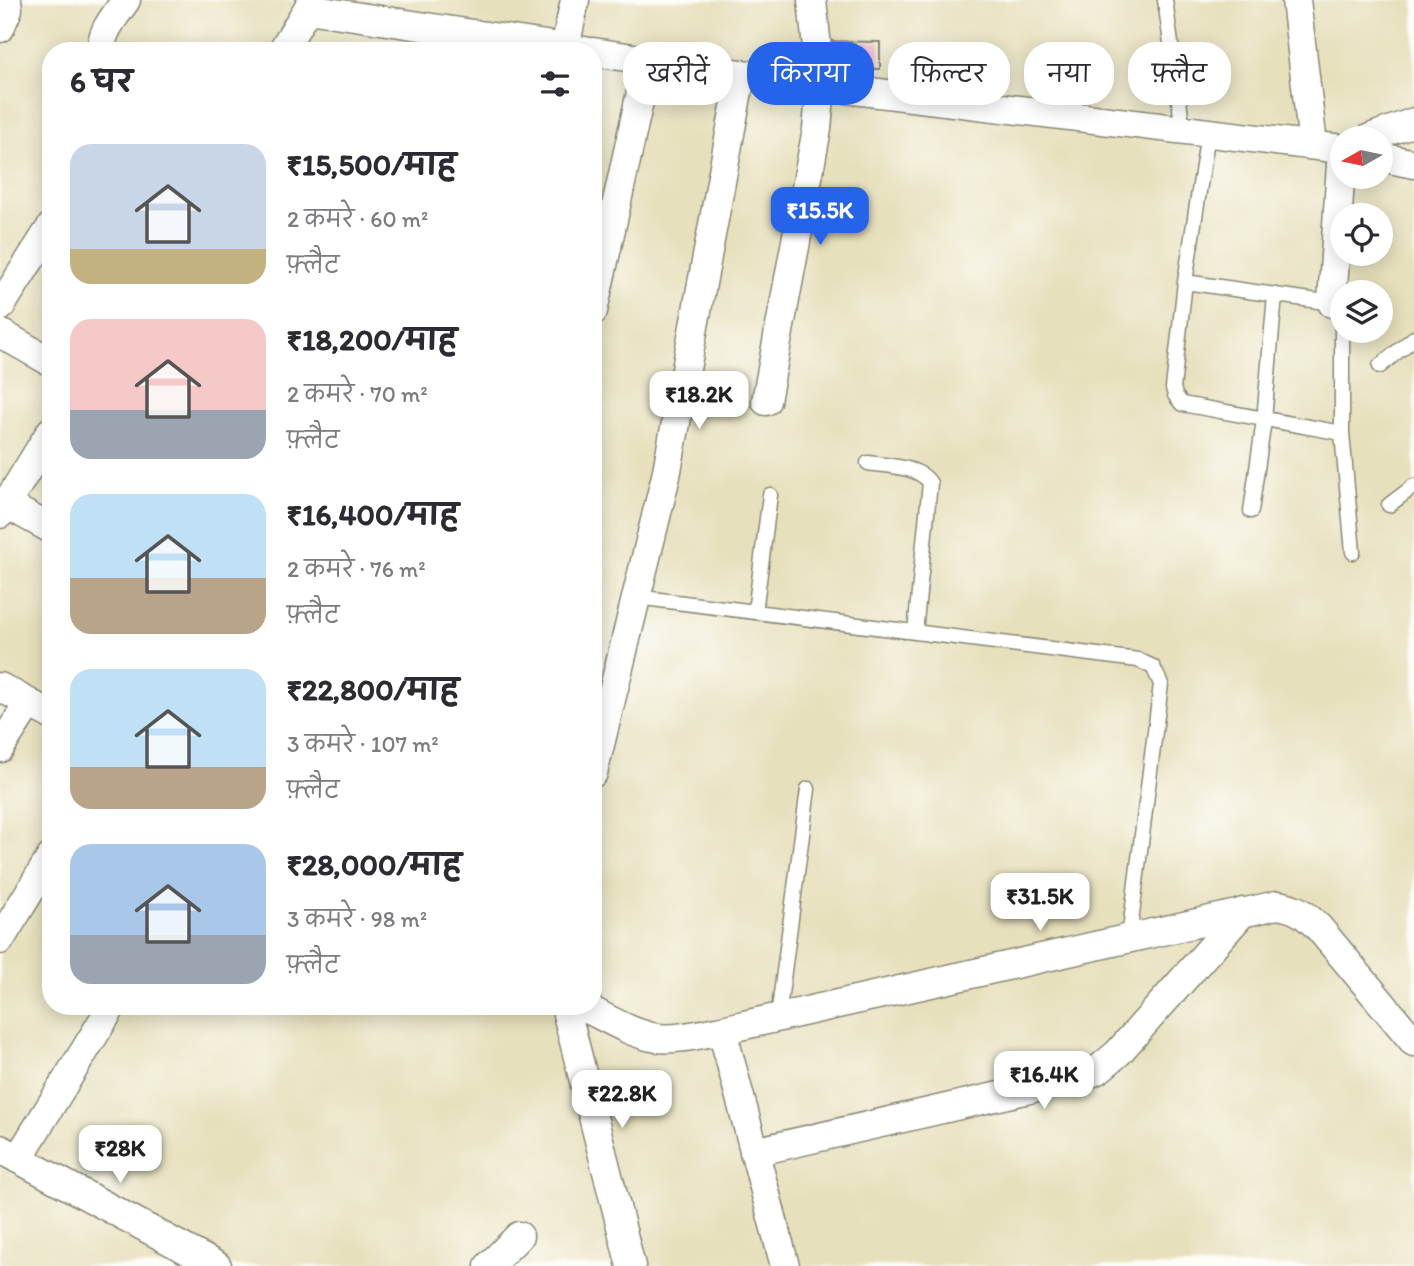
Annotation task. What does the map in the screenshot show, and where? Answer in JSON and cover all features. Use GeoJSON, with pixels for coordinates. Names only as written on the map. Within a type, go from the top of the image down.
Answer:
{"type":"FeatureCollection","features":[{"type":"Feature","properties":{"kind":"street"},"geometry":{"type":"LineString","coordinates":[[0,28],[8,9],[8,0]]}},
{"type":"Feature","properties":{"kind":"street"},"geometry":{"type":"LineString","coordinates":[[101,42],[126,0]]}},
{"type":"Feature","properties":{"kind":"street"},"geometry":{"type":"LineString","coordinates":[[575,0],[575,42]]}},
{"type":"Feature","properties":{"kind":"street"},"geometry":{"type":"LineString","coordinates":[[812,0],[816,42]]}},
{"type":"Feature","properties":{"kind":"street"},"geometry":{"type":"LineString","coordinates":[[1301,1],[1313,145]]}},
{"type":"Feature","properties":{"kind":"street"},"geometry":{"type":"LineString","coordinates":[[287,42],[310,4],[510,42]]}},
{"type":"Feature","properties":{"kind":"street"},"geometry":{"type":"LineString","coordinates":[[602,53],[623,56]]}},
{"type":"Feature","properties":{"kind":"street"},"geometry":{"type":"LineString","coordinates":[[733,74],[747,76]]}},
{"type":"Feature","properties":{"kind":"street"},"geometry":{"type":"LineString","coordinates":[[602,736],[666,476],[741,75]]}},
{"type":"Feature","properties":{"kind":"street"},"geometry":{"type":"LineString","coordinates":[[874,92],[1330,147]]}},
{"type":"Feature","properties":{"kind":"street"},"geometry":{"type":"LineString","coordinates":[[602,270],[638,105]]}},
{"type":"Feature","properties":{"kind":"street"},"geometry":{"type":"LineString","coordinates":[[766,401],[819,105]]}},
{"type":"Feature","properties":{"kind":"street"},"geometry":{"type":"LineString","coordinates":[[1393,130],[1414,122]]}},
{"type":"Feature","properties":{"kind":"street"},"geometry":{"type":"LineString","coordinates":[[1393,160],[1414,164]]}},
{"type":"Feature","properties":{"kind":"street"},"geometry":{"type":"LineString","coordinates":[[1333,280],[1339,189]]}},
{"type":"Feature","properties":{"kind":"street"},"geometry":{"type":"LineString","coordinates":[[0,307],[42,241]]}},
{"type":"Feature","properties":{"kind":"street"},"geometry":{"type":"LineString","coordinates":[[0,333],[42,357]]}},
{"type":"Feature","properties":{"kind":"street"},"geometry":{"type":"LineString","coordinates":[[42,446],[3,509],[42,525]]}},
{"type":"Feature","properties":{"kind":"street"},"geometry":{"type":"LineString","coordinates":[[0,687],[40,709],[0,748]]}},
{"type":"Feature","properties":{"kind":"street"},"geometry":{"type":"LineString","coordinates":[[0,940],[42,872]]}},
{"type":"Feature","properties":{"kind":"street"},"geometry":{"type":"LineString","coordinates":[[602,1015],[645,1035],[679,1038],[1277,905],[1291,907],[1305,914],[1320,928],[1414,1042]]}},
{"type":"Feature","properties":{"kind":"street"},"geometry":{"type":"LineString","coordinates":[[754,1152],[1082,1077],[1099,1069],[1118,1053],[1243,912]]}},
{"type":"Feature","properties":{"kind":"street"},"geometry":{"type":"LineString","coordinates":[[106,1015],[9,1154],[216,1266]]}},
{"type":"Feature","properties":{"kind":"street"},"geometry":{"type":"LineString","coordinates":[[567,1015],[631,1266]]}},
{"type":"Feature","properties":{"kind":"street"},"geometry":{"type":"LineString","coordinates":[[722,1030],[785,1266]]}},
{"type":"Feature","properties":{"kind":"street"},"geometry":{"type":"LineString","coordinates":[[489,1266],[519,1236]]}},
{"type":"Feature","properties":{"kind":"lane"},"geometry":{"type":"LineString","coordinates":[[1166,0],[1195,131],[1185,282],[1173,388],[1175,396],[1182,404],[1342,433]]}},
{"type":"Feature","properties":{"kind":"lane"},"geometry":{"type":"LineString","coordinates":[[1185,282],[1330,303]]}},
{"type":"Feature","properties":{"kind":"lane"},"geometry":{"type":"LineString","coordinates":[[1251,511],[1264,420],[1275,295]]}},
{"type":"Feature","properties":{"kind":"lane"},"geometry":{"type":"LineString","coordinates":[[1380,366],[1414,338]]}},
{"type":"Feature","properties":{"kind":"lane"},"geometry":{"type":"LineString","coordinates":[[1342,343],[1342,433],[1353,552]]}},
{"type":"Feature","properties":{"kind":"lane"},"geometry":{"type":"LineString","coordinates":[[868,463],[918,472],[926,476],[930,483],[915,632]]}},
{"type":"Feature","properties":{"kind":"lane"},"geometry":{"type":"LineString","coordinates":[[1389,505],[1414,486]]}},
{"type":"Feature","properties":{"kind":"lane"},"geometry":{"type":"LineString","coordinates":[[755,612],[770,495]]}},
{"type":"Feature","properties":{"kind":"lane"},"geometry":{"type":"LineString","coordinates":[[636,597],[1138,660],[1153,667],[1161,684],[1129,938]]}},
{"type":"Feature","properties":{"kind":"lane"},"geometry":{"type":"LineString","coordinates":[[778,1017],[808,789]]}},
{"type":"Feature","properties":{"kind":"building"},"geometry":{"type":"Polygon","coordinates":[[[825,41],[880,42],[880,69],[874,69],[874,42],[825,41]]]}}]}
